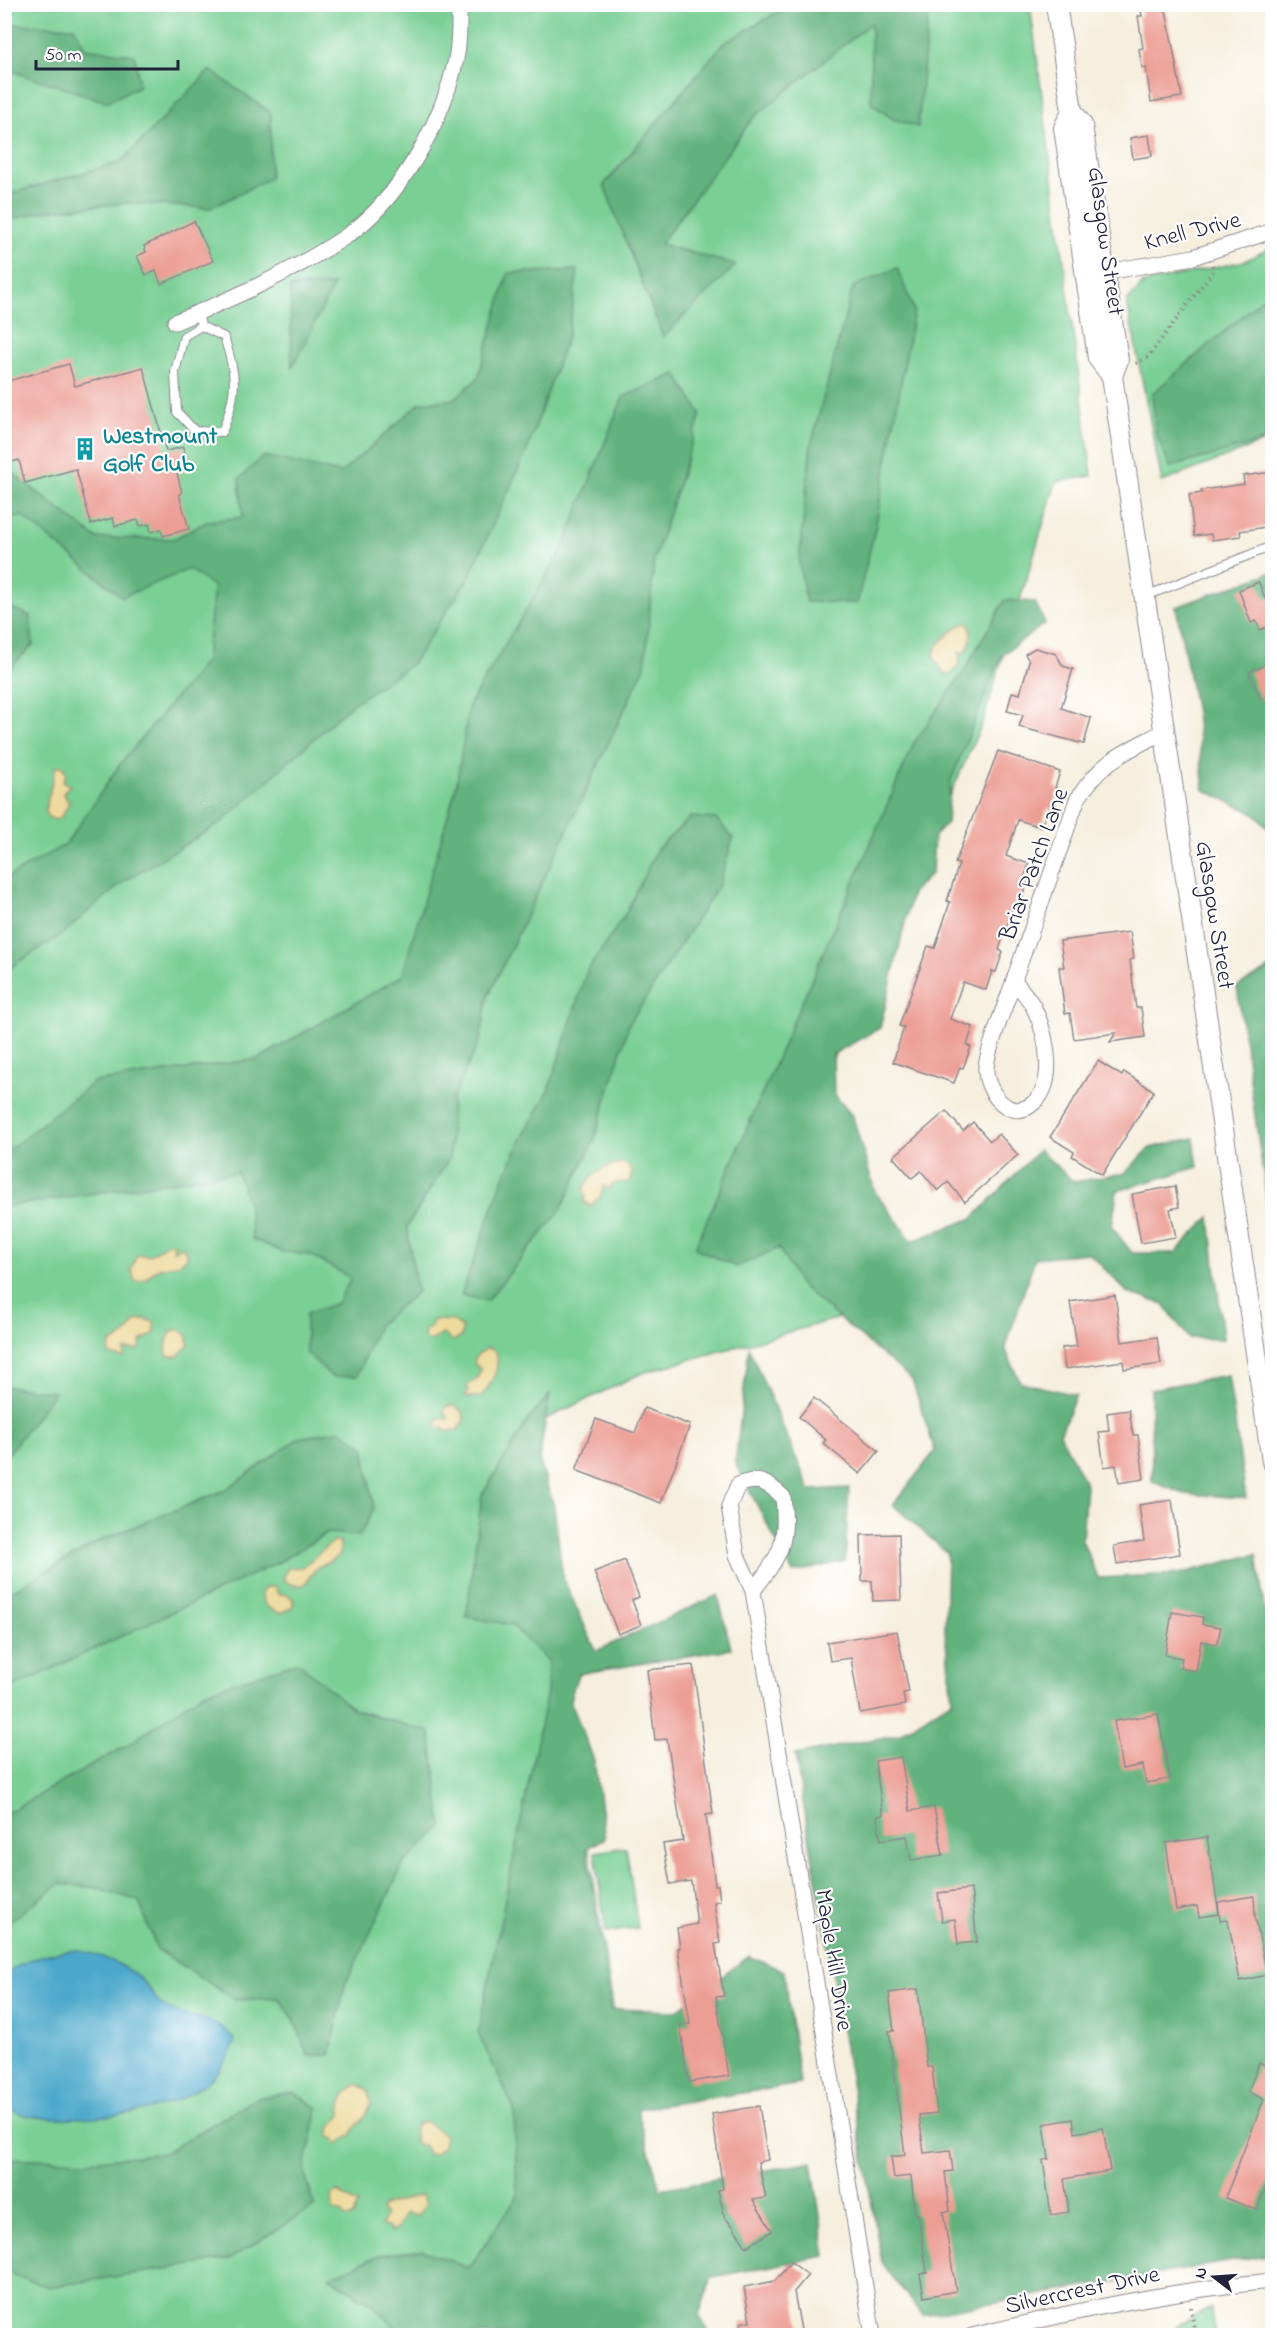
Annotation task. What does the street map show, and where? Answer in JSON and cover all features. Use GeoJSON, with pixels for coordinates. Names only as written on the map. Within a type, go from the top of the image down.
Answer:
{"type":"FeatureCollection","features":[{"type":"Feature","properties":{"kind":"street"},"geometry":{"type":"LineString","coordinates":[[175,322],[200,319],[259,288],[346,236],[378,209],[411,164],[432,127],[449,86],[456,57],[459,4]]}},
{"type":"Feature","properties":{"kind":"street","name":"Glasgow Street"},"geometry":{"type":"LineString","coordinates":[[1056,4],[1072,111],[1082,125],[1106,272],[1118,360],[1112,376],[1272,1461]]}},
{"type":"Feature","properties":{"kind":"street","name":"Glasgow Street"},"geometry":{"type":"LineString","coordinates":[[1072,111],[1064,128],[1098,358],[1112,376]]}},
{"type":"Feature","properties":{"kind":"street","name":"Knell Drive"},"geometry":{"type":"LineString","coordinates":[[1086,275],[1210,251],[1272,231]]}},
{"type":"Feature","properties":{"kind":"street","name":"Briar Patch Lane"},"geometry":{"type":"LineString","coordinates":[[1014,980],[1033,1006],[1046,1044],[1045,1083],[1038,1099],[1029,1107],[1019,1109],[1005,1106],[992,1095],[986,1067],[1014,980],[1077,800],[1092,776],[1117,756],[1163,732]]}},
{"type":"Feature","properties":{"kind":"street","name":"Maple Hill Drive"},"geometry":{"type":"LineString","coordinates":[[753,1591],[779,1556],[786,1523],[783,1497],[768,1483],[752,1480],[738,1485],[729,1506],[736,1555],[753,1591],[873,2336]]}},
{"type":"Feature","properties":{"kind":"street","name":"Silvercrest Drive"},"geometry":{"type":"LineString","coordinates":[[972,2336],[1070,2313],[1189,2291],[1272,2281]]}},
{"type":"Feature","properties":{"kind":"lane"},"geometry":{"type":"LineString","coordinates":[[200,319],[224,337],[234,369],[232,407],[222,432],[195,431],[177,412],[175,372],[184,336],[200,319]]}},
{"type":"Feature","properties":{"kind":"lane"},"geometry":{"type":"LineString","coordinates":[[1144,596],[1272,546]]}},
{"type":"Feature","properties":{"kind":"path"},"geometry":{"type":"LineString","coordinates":[[1130,368],[1148,357],[1213,271],[1210,251]]}},
{"type":"Feature","properties":{"kind":"path"},"geometry":{"type":"LineString","coordinates":[[1189,2291],[1195,2336]]}},
{"type":"Feature","properties":{"kind":"green space"},"geometry":{"type":"Polygon","coordinates":[[[445,4],[447,9],[456,4],[1030,5],[1092,476],[1056,482],[983,721],[821,1086],[904,1300],[642,1373],[529,1427],[587,1837],[664,2335],[5,2336],[5,5],[445,4]]]}},
{"type":"Feature","properties":{"kind":"green space"},"geometry":{"type":"Polygon","coordinates":[[[790,5],[929,5],[918,127],[893,119],[871,103],[871,23],[753,118],[660,244],[736,265],[663,337],[604,185],[723,44],[790,5]]]}},
{"type":"Feature","properties":{"kind":"green space"},"geometry":{"type":"Polygon","coordinates":[[[5,12],[9,24],[74,27],[85,48],[135,55],[139,86],[107,102],[5,69],[5,12]]]}},
{"type":"Feature","properties":{"kind":"green space"},"geometry":{"type":"Polygon","coordinates":[[[210,70],[271,113],[270,178],[211,208],[127,203],[45,211],[5,221],[5,195],[121,162],[210,70]]]}},
{"type":"Feature","properties":{"kind":"green space"},"geometry":{"type":"Polygon","coordinates":[[[1272,247],[1272,439],[1162,482],[1127,302],[1144,283],[1245,261],[1272,247]]]}},
{"type":"Feature","properties":{"kind":"green space"},"geometry":{"type":"Polygon","coordinates":[[[897,268],[914,310],[875,529],[857,603],[806,602],[799,562],[811,445],[853,287],[897,268]]]}},
{"type":"Feature","properties":{"kind":"green space"},"geometry":{"type":"Polygon","coordinates":[[[578,270],[568,334],[528,448],[468,579],[413,663],[350,706],[221,823],[123,882],[61,935],[5,971],[5,879],[66,844],[121,763],[206,661],[214,587],[189,569],[122,597],[22,516],[5,520],[5,476],[14,474],[96,538],[174,539],[208,521],[243,517],[239,479],[264,456],[341,473],[420,403],[454,399],[478,378],[508,273],[578,270]]]}},
{"type":"Feature","properties":{"kind":"green space"},"geometry":{"type":"Polygon","coordinates":[[[334,285],[292,368],[290,287],[334,285]]]}},
{"type":"Feature","properties":{"kind":"green space"},"geometry":{"type":"Polygon","coordinates":[[[1272,290],[1272,439],[1170,467],[1156,433],[1152,394],[1272,290]]]}},
{"type":"Feature","properties":{"kind":"green space"},"geometry":{"type":"Polygon","coordinates":[[[676,374],[701,414],[654,560],[645,666],[488,997],[480,1040],[452,1100],[450,1157],[407,1227],[417,1292],[378,1325],[357,1376],[332,1377],[306,1352],[306,1314],[337,1303],[351,1278],[310,1255],[283,1252],[252,1239],[248,1203],[237,1172],[10,1206],[5,1204],[5,1153],[94,1082],[258,1059],[402,976],[456,787],[469,705],[563,548],[623,397],[676,374]]]}},
{"type":"Feature","properties":{"kind":"green space"},"geometry":{"type":"Polygon","coordinates":[[[1272,572],[1272,831],[1253,813],[1204,790],[1196,712],[1176,607],[1272,572]]]}},
{"type":"Feature","properties":{"kind":"green space"},"geometry":{"type":"Polygon","coordinates":[[[1005,600],[1035,602],[1045,623],[1001,656],[950,783],[947,823],[934,836],[932,873],[912,893],[880,1028],[833,1054],[834,1094],[853,1117],[875,1192],[912,1241],[973,1218],[1039,1150],[1074,1182],[1125,1173],[1150,1148],[1194,1138],[1198,1167],[1117,1191],[1112,1227],[1132,1253],[1175,1253],[1210,1217],[1223,1339],[1189,1338],[1163,1304],[1128,1293],[1089,1253],[1035,1258],[1005,1348],[1020,1382],[1076,1395],[1060,1434],[1086,1485],[1082,1540],[1098,1578],[1178,1574],[1257,1554],[1272,1667],[1272,2254],[923,2315],[882,2264],[795,1755],[900,1734],[952,1700],[945,1631],[947,1553],[893,1505],[935,1451],[912,1380],[800,1285],[779,1248],[736,1267],[695,1248],[914,743],[964,671],[1005,600]]]}},
{"type":"Feature","properties":{"kind":"green space"},"geometry":{"type":"Polygon","coordinates":[[[5,605],[30,616],[33,645],[5,673],[5,605]]]}},
{"type":"Feature","properties":{"kind":"green space"},"geometry":{"type":"Polygon","coordinates":[[[691,817],[716,819],[733,838],[719,885],[629,1024],[594,1141],[560,1211],[487,1301],[461,1295],[503,1179],[523,1136],[548,1092],[587,971],[626,913],[657,849],[691,817]]]}},
{"type":"Feature","properties":{"kind":"green space"},"geometry":{"type":"Polygon","coordinates":[[[1272,967],[1272,1238],[1237,987],[1272,967]]]}},
{"type":"Feature","properties":{"kind":"green space"},"geometry":{"type":"Polygon","coordinates":[[[749,1348],[810,1490],[849,1488],[845,1561],[793,1573],[735,1463],[749,1348]]]}},
{"type":"Feature","properties":{"kind":"green space"},"geometry":{"type":"Polygon","coordinates":[[[1228,1375],[1246,1498],[1185,1494],[1152,1482],[1151,1389],[1228,1375]]]}},
{"type":"Feature","properties":{"kind":"green space"},"geometry":{"type":"Polygon","coordinates":[[[4,1386],[55,1392],[5,1458],[4,1386]]]}},
{"type":"Feature","properties":{"kind":"green space"},"geometry":{"type":"Polygon","coordinates":[[[550,1394],[539,1459],[554,1507],[563,1578],[596,1651],[718,1595],[731,1649],[578,1674],[570,1700],[594,1760],[605,1838],[586,1849],[611,2009],[676,2011],[749,1956],[784,1971],[800,2084],[637,2109],[660,2189],[812,2162],[826,2256],[712,2277],[699,2315],[711,2336],[403,2335],[372,2304],[329,2277],[379,2255],[423,2250],[469,2268],[517,2197],[514,2109],[478,2033],[547,1692],[548,1661],[512,1625],[466,1617],[482,1495],[528,1420],[550,1394]]]}},
{"type":"Feature","properties":{"kind":"green space"},"geometry":{"type":"Polygon","coordinates":[[[340,1430],[364,1446],[374,1509],[359,1536],[327,1533],[281,1561],[5,1691],[5,1595],[101,1540],[225,1490],[299,1438],[340,1430]]]}},
{"type":"Feature","properties":{"kind":"green space"},"geometry":{"type":"Polygon","coordinates":[[[298,1662],[353,1709],[430,1732],[442,1826],[404,1863],[345,1985],[330,2055],[308,2056],[294,2019],[279,1998],[235,2000],[157,1949],[139,1901],[98,1888],[60,1884],[4,1925],[5,1814],[126,1746],[204,1692],[298,1662]]]}},
{"type":"Feature","properties":{"kind":"green space"},"geometry":{"type":"Polygon","coordinates":[[[626,1847],[638,1928],[606,1933],[595,1852],[626,1847]]]}},
{"type":"Feature","properties":{"kind":"green space"},"geometry":{"type":"Polygon","coordinates":[[[293,2092],[318,2108],[304,2172],[315,2206],[230,2259],[49,2287],[5,2272],[5,2158],[87,2161],[165,2153],[256,2098],[293,2092]]]}},
{"type":"Feature","properties":{"kind":"green space"},"geometry":{"type":"Polygon","coordinates":[[[1211,2308],[1216,2335],[1177,2335],[1176,2326],[1211,2308]]]}},
{"type":"Feature","properties":{"kind":"sand"},"geometry":{"type":"Polygon","coordinates":[[[968,623],[971,634],[970,643],[964,653],[959,652],[960,663],[952,674],[946,675],[935,660],[935,651],[942,640],[953,630],[968,623]]]}},
{"type":"Feature","properties":{"kind":"sand"},"geometry":{"type":"Polygon","coordinates":[[[56,766],[63,766],[66,774],[63,782],[70,785],[63,793],[69,803],[61,817],[55,820],[48,817],[45,811],[56,766]]]}},
{"type":"Feature","properties":{"kind":"sand"},"geometry":{"type":"Polygon","coordinates":[[[627,1164],[632,1172],[629,1182],[614,1183],[609,1189],[604,1186],[600,1197],[589,1207],[587,1203],[583,1203],[586,1196],[583,1190],[594,1175],[605,1168],[627,1164]]]}},
{"type":"Feature","properties":{"kind":"sand"},"geometry":{"type":"Polygon","coordinates":[[[168,1243],[175,1244],[173,1250],[185,1247],[185,1252],[188,1254],[186,1258],[179,1263],[156,1270],[143,1280],[135,1281],[131,1269],[137,1255],[150,1255],[168,1243]]]}},
{"type":"Feature","properties":{"kind":"sand"},"geometry":{"type":"Polygon","coordinates":[[[145,1319],[154,1322],[155,1333],[141,1341],[139,1350],[125,1350],[124,1358],[109,1355],[110,1344],[127,1333],[136,1321],[145,1319]]]}},
{"type":"Feature","properties":{"kind":"sand"},"geometry":{"type":"Polygon","coordinates":[[[433,1320],[454,1321],[462,1328],[461,1337],[453,1341],[443,1334],[430,1341],[427,1340],[424,1338],[425,1330],[431,1327],[433,1320]]]}},
{"type":"Feature","properties":{"kind":"sand"},"geometry":{"type":"Polygon","coordinates":[[[174,1330],[180,1330],[187,1335],[189,1344],[178,1356],[168,1356],[166,1346],[168,1338],[174,1330]]]}},
{"type":"Feature","properties":{"kind":"sand"},"geometry":{"type":"Polygon","coordinates":[[[489,1348],[496,1352],[497,1364],[494,1376],[480,1397],[467,1397],[465,1395],[469,1391],[467,1386],[476,1380],[481,1370],[474,1363],[476,1357],[489,1348]]]}},
{"type":"Feature","properties":{"kind":"sand"},"geometry":{"type":"Polygon","coordinates":[[[447,1406],[455,1406],[463,1413],[464,1420],[458,1430],[447,1431],[435,1425],[439,1418],[448,1419],[443,1412],[447,1406]]]}},
{"type":"Feature","properties":{"kind":"sand"},"geometry":{"type":"Polygon","coordinates":[[[340,1541],[340,1555],[316,1568],[304,1585],[292,1585],[283,1579],[288,1568],[303,1567],[331,1543],[340,1541]]]}},
{"type":"Feature","properties":{"kind":"sand"},"geometry":{"type":"Polygon","coordinates":[[[266,1587],[275,1587],[278,1594],[286,1594],[293,1599],[293,1606],[281,1613],[270,1608],[262,1597],[262,1592],[266,1587]]]}},
{"type":"Feature","properties":{"kind":"sand"},"geometry":{"type":"Polygon","coordinates":[[[357,2084],[368,2090],[371,2104],[351,2135],[338,2144],[335,2138],[330,2138],[330,2129],[341,2115],[344,2097],[357,2084]]]}},
{"type":"Feature","properties":{"kind":"sand"},"geometry":{"type":"Polygon","coordinates":[[[424,2121],[445,2135],[443,2146],[434,2154],[428,2154],[424,2145],[418,2145],[414,2139],[415,2125],[424,2121]]]}},
{"type":"Feature","properties":{"kind":"sand"},"geometry":{"type":"Polygon","coordinates":[[[337,2192],[357,2204],[353,2217],[345,2218],[343,2213],[333,2210],[332,2196],[337,2192]]]}},
{"type":"Feature","properties":{"kind":"sand"},"geometry":{"type":"Polygon","coordinates":[[[421,2195],[426,2204],[417,2216],[405,2213],[398,2228],[391,2232],[387,2227],[381,2226],[386,2215],[381,2210],[383,2206],[421,2195]]]}},
{"type":"Feature","properties":{"kind":"water"},"geometry":{"type":"Polygon","coordinates":[[[79,1950],[108,1959],[133,1973],[160,2003],[172,2010],[210,2021],[227,2032],[235,2041],[224,2063],[209,2081],[167,2104],[119,2115],[45,2118],[20,2114],[5,2106],[5,1975],[31,1960],[59,1952],[79,1950]]]}},
{"type":"Feature","properties":{"kind":"building"},"geometry":{"type":"Polygon","coordinates":[[[1140,4],[1165,4],[1182,97],[1151,102],[1146,68],[1142,68],[1139,49],[1143,48],[1138,16],[1142,16],[1140,4]]]}},
{"type":"Feature","properties":{"kind":"building"},"geometry":{"type":"Polygon","coordinates":[[[1149,135],[1152,156],[1133,159],[1130,138],[1149,135]]]}},
{"type":"Feature","properties":{"kind":"building"},"geometry":{"type":"Polygon","coordinates":[[[194,221],[213,261],[161,284],[156,271],[146,275],[137,256],[146,252],[144,246],[194,221]]]}},
{"type":"Feature","properties":{"kind":"building","name":"Westmount Golf Club"},"geometry":{"type":"Polygon","coordinates":[[[69,364],[75,386],[143,367],[166,451],[183,447],[189,469],[177,473],[182,493],[179,494],[189,529],[163,536],[161,529],[151,532],[149,524],[140,526],[138,520],[115,526],[113,518],[91,524],[76,469],[25,483],[19,460],[4,464],[4,382],[69,364]]]}},
{"type":"Feature","properties":{"kind":"building"},"geometry":{"type":"Polygon","coordinates":[[[1272,472],[1272,526],[1240,531],[1241,536],[1212,540],[1211,534],[1194,536],[1189,495],[1202,493],[1201,490],[1244,484],[1243,476],[1272,472]]]}},
{"type":"Feature","properties":{"kind":"building"},"geometry":{"type":"Polygon","coordinates":[[[1259,582],[1265,599],[1272,596],[1272,625],[1260,630],[1256,621],[1251,623],[1239,590],[1259,582]]]}},
{"type":"Feature","properties":{"kind":"building"},"geometry":{"type":"Polygon","coordinates":[[[1035,648],[1056,654],[1063,666],[1073,669],[1061,708],[1091,718],[1084,744],[1019,727],[1023,715],[1007,711],[1012,692],[1020,694],[1029,661],[1025,654],[1035,648]]]}},
{"type":"Feature","properties":{"kind":"building"},"geometry":{"type":"Polygon","coordinates":[[[1272,663],[1272,695],[1261,700],[1249,672],[1272,663]]]}},
{"type":"Feature","properties":{"kind":"building"},"geometry":{"type":"Polygon","coordinates":[[[998,751],[1060,772],[1055,788],[1059,789],[1052,809],[1048,808],[1041,827],[1018,820],[1006,856],[1029,864],[1023,882],[1027,883],[1020,904],[1016,902],[1008,922],[999,950],[1003,952],[996,972],[992,971],[986,990],[963,982],[950,1019],[973,1027],[967,1045],[971,1047],[954,1083],[893,1062],[904,1027],[899,1026],[928,946],[935,948],[959,864],[955,863],[998,751]]]}},
{"type":"Feature","properties":{"kind":"building"},"geometry":{"type":"Polygon","coordinates":[[[1130,932],[1134,959],[1130,960],[1136,1008],[1141,1008],[1145,1037],[1110,1042],[1116,1033],[1074,1039],[1070,1013],[1065,1014],[1059,967],[1064,967],[1060,941],[1130,932]]]}},
{"type":"Feature","properties":{"kind":"building"},"geometry":{"type":"Polygon","coordinates":[[[1098,1061],[1122,1076],[1124,1072],[1154,1091],[1102,1175],[1072,1156],[1074,1152],[1050,1137],[1098,1061]]]}},
{"type":"Feature","properties":{"kind":"building"},"geometry":{"type":"Polygon","coordinates":[[[946,1111],[963,1131],[973,1122],[990,1141],[999,1134],[1018,1155],[965,1202],[948,1182],[938,1191],[921,1171],[912,1178],[893,1157],[946,1111]]]}},
{"type":"Feature","properties":{"kind":"building"},"geometry":{"type":"Polygon","coordinates":[[[1175,1186],[1179,1207],[1170,1209],[1176,1237],[1141,1243],[1132,1194],[1175,1186]]]}},
{"type":"Feature","properties":{"kind":"building"},"geometry":{"type":"Polygon","coordinates":[[[1115,1295],[1122,1342],[1157,1337],[1161,1364],[1124,1369],[1123,1361],[1065,1369],[1062,1348],[1077,1346],[1070,1302],[1115,1295]]]}},
{"type":"Feature","properties":{"kind":"building"},"geometry":{"type":"Polygon","coordinates":[[[814,1398],[879,1451],[860,1474],[823,1443],[826,1440],[799,1417],[814,1398]]]}},
{"type":"Feature","properties":{"kind":"building"},"geometry":{"type":"Polygon","coordinates":[[[644,1408],[690,1425],[661,1503],[576,1470],[596,1419],[635,1433],[644,1408]]]}},
{"type":"Feature","properties":{"kind":"building"},"geometry":{"type":"Polygon","coordinates":[[[1129,1410],[1133,1435],[1138,1435],[1144,1479],[1119,1483],[1116,1465],[1104,1467],[1099,1432],[1109,1431],[1107,1413],[1129,1410]]]}},
{"type":"Feature","properties":{"kind":"building"},"geometry":{"type":"Polygon","coordinates":[[[1172,1500],[1180,1554],[1117,1564],[1114,1546],[1144,1541],[1139,1505],[1172,1500]]]}},
{"type":"Feature","properties":{"kind":"building"},"geometry":{"type":"Polygon","coordinates":[[[899,1534],[901,1600],[873,1601],[872,1581],[862,1581],[861,1535],[899,1534]]]}},
{"type":"Feature","properties":{"kind":"building"},"geometry":{"type":"Polygon","coordinates":[[[625,1560],[639,1597],[632,1600],[641,1625],[618,1634],[594,1572],[625,1560]]]}},
{"type":"Feature","properties":{"kind":"building"},"geometry":{"type":"Polygon","coordinates":[[[1172,1612],[1203,1617],[1202,1624],[1221,1627],[1217,1644],[1201,1641],[1196,1671],[1180,1668],[1182,1658],[1165,1655],[1172,1612]]]}},
{"type":"Feature","properties":{"kind":"building"},"geometry":{"type":"Polygon","coordinates":[[[897,1631],[909,1692],[903,1693],[905,1705],[860,1713],[851,1658],[830,1661],[827,1642],[897,1631]]]}},
{"type":"Feature","properties":{"kind":"building"},"geometry":{"type":"Polygon","coordinates":[[[693,1665],[713,1814],[706,1815],[715,1885],[718,1885],[720,1901],[714,1902],[720,1943],[715,1944],[724,1996],[716,1997],[729,2076],[689,2082],[680,2025],[690,2024],[677,1928],[697,1924],[691,1881],[670,1884],[663,1844],[683,1841],[667,1739],[655,1740],[647,1670],[693,1665]]]}},
{"type":"Feature","properties":{"kind":"building"},"geometry":{"type":"Polygon","coordinates":[[[1158,1714],[1170,1779],[1146,1783],[1143,1765],[1122,1769],[1114,1721],[1158,1714]]]}},
{"type":"Feature","properties":{"kind":"building"},"geometry":{"type":"Polygon","coordinates":[[[901,1757],[910,1811],[934,1807],[943,1855],[911,1860],[907,1836],[881,1840],[877,1816],[883,1815],[875,1761],[901,1757]]]}},
{"type":"Feature","properties":{"kind":"building"},"geometry":{"type":"Polygon","coordinates":[[[1207,1837],[1219,1914],[1199,1917],[1197,1906],[1176,1910],[1166,1843],[1207,1837]]]}},
{"type":"Feature","properties":{"kind":"building"},"geometry":{"type":"Polygon","coordinates":[[[971,1889],[977,1942],[958,1944],[955,1919],[942,1921],[938,1893],[971,1889]]]}},
{"type":"Feature","properties":{"kind":"building"},"geometry":{"type":"Polygon","coordinates":[[[1254,1896],[1255,1916],[1267,1975],[1240,1981],[1228,1920],[1220,1921],[1218,1902],[1254,1896]]]}},
{"type":"Feature","properties":{"kind":"building"},"geometry":{"type":"Polygon","coordinates":[[[918,1989],[927,2067],[932,2067],[937,2113],[919,2115],[924,2153],[950,2150],[953,2171],[945,2172],[950,2211],[943,2212],[956,2291],[924,2297],[920,2274],[927,2272],[918,2214],[915,2215],[911,2176],[894,2178],[891,2157],[905,2155],[889,2031],[894,2031],[889,1993],[918,1989]]]}},
{"type":"Feature","properties":{"kind":"building"},"geometry":{"type":"Polygon","coordinates":[[[1259,2063],[1272,2069],[1272,2171],[1257,2210],[1225,2198],[1264,2099],[1248,2092],[1259,2063]]]}},
{"type":"Feature","properties":{"kind":"building"},"geometry":{"type":"Polygon","coordinates":[[[759,2106],[768,2160],[758,2162],[766,2198],[753,2200],[772,2231],[746,2247],[725,2218],[718,2190],[723,2189],[712,2114],[759,2106]]]}},
{"type":"Feature","properties":{"kind":"building"},"geometry":{"type":"Polygon","coordinates":[[[1073,2119],[1075,2133],[1103,2128],[1110,2171],[1064,2179],[1069,2212],[1051,2215],[1043,2160],[1049,2159],[1044,2124],[1073,2119]]]}},
{"type":"Feature","properties":{"kind":"building"},"geometry":{"type":"Polygon","coordinates":[[[791,2262],[808,2275],[794,2292],[801,2330],[773,2336],[742,2336],[740,2323],[750,2321],[744,2287],[775,2281],[791,2262]]]}},
{"type":"Feature","properties":{"kind":"place","name":"Westmount Golf Club"},"geometry":{"type":"Point","coordinates":[85,449]}}]}
